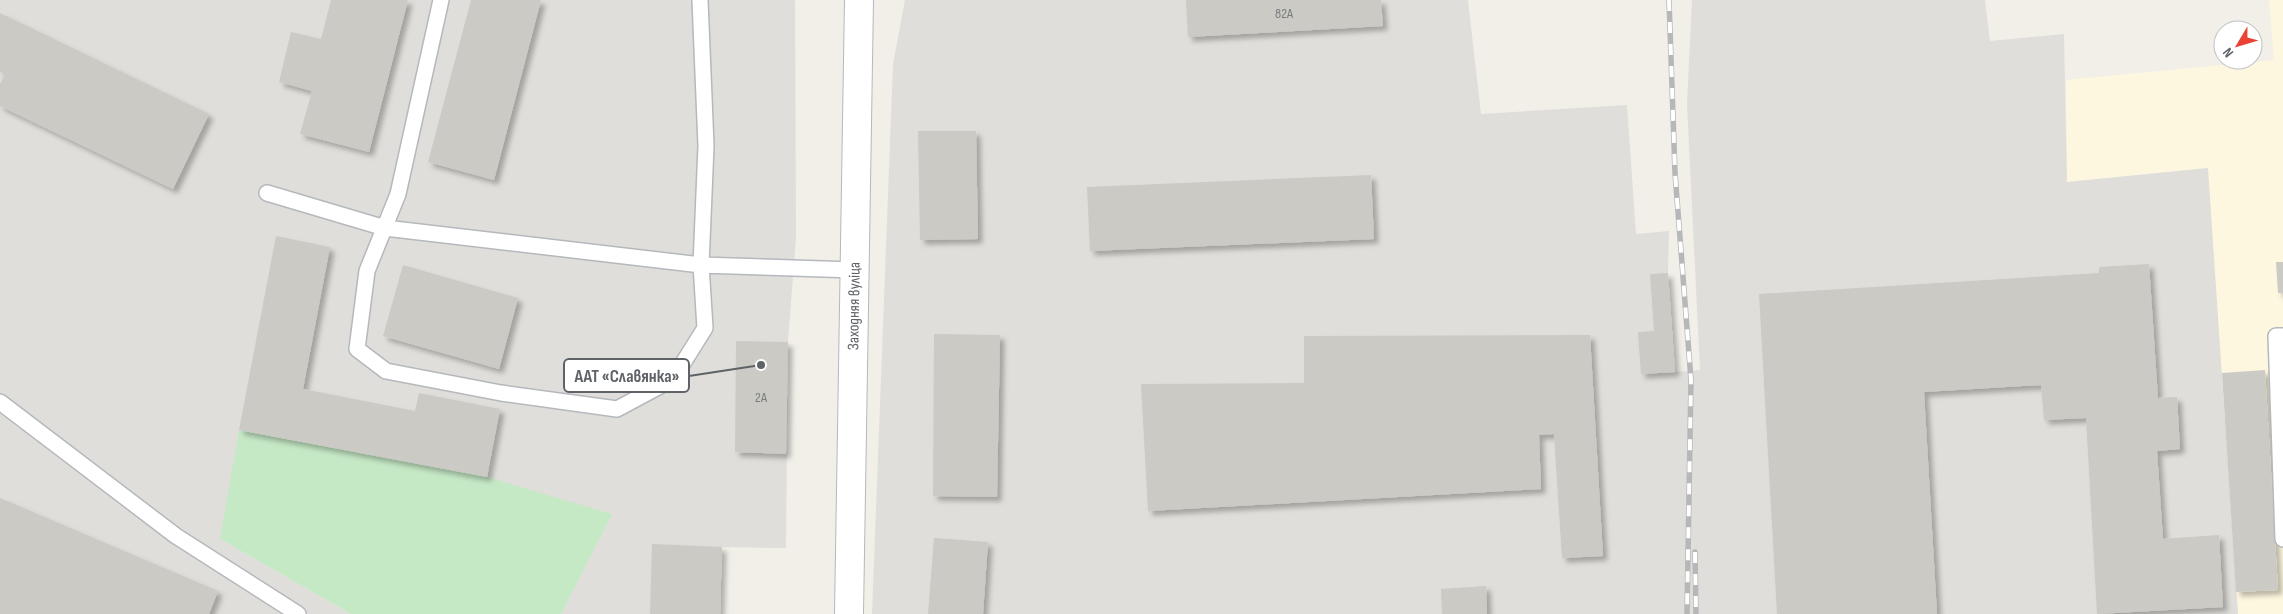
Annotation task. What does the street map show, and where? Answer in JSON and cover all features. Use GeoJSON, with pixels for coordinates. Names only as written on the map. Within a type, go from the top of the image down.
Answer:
{"type":"FeatureCollection","features":[{"type":"Feature","properties":{"kind":"street","name":"Заходняя вуліца"},"geometry":{"type":"LineString","coordinates":[[849,614],[859,0]]}},
{"type":"Feature","properties":{"kind":"lane"},"geometry":{"type":"LineString","coordinates":[[441,0],[398,194],[367,272],[357,348],[386,371],[501,393],[616,409],[673,379],[705,328],[701,265],[706,146],[700,0]]}},
{"type":"Feature","properties":{"kind":"lane"},"geometry":{"type":"LineString","coordinates":[[267,193],[385,228],[701,265],[854,270]]}},
{"type":"Feature","properties":{"kind":"lane"},"geometry":{"type":"LineString","coordinates":[[2283,336],[2276,336],[2283,539]]}},
{"type":"Feature","properties":{"kind":"lane"},"geometry":{"type":"LineString","coordinates":[[0,402],[176,536],[298,614]]}},
{"type":"Feature","properties":{"kind":"shaded area"},"geometry":{"type":"Polygon","coordinates":[[[0,0],[795,0],[796,237],[788,342],[786,548],[722,547],[720,614],[561,614],[611,514],[220,539],[351,614],[0,614],[0,0]]]}},
{"type":"Feature","properties":{"kind":"shaded area"},"geometry":{"type":"Polygon","coordinates":[[[905,0],[1468,0],[1481,114],[1627,105],[1636,234],[1669,231],[1668,273],[1675,372],[1700,370],[1687,104],[1692,0],[1985,0],[1990,41],[2064,34],[2067,182],[2208,168],[2238,614],[872,614],[893,64],[905,0]]]}},
{"type":"Feature","properties":{"kind":"shaded area"},"geometry":{"type":"Polygon","coordinates":[[[2269,0],[2283,0],[2283,614],[2238,614],[2207,168],[2067,182],[2066,80],[2213,66],[2213,70],[2263,70],[2263,61],[2274,60],[2269,0]]]}},
{"type":"Feature","properties":{"kind":"green space"},"geometry":{"type":"Polygon","coordinates":[[[239,430],[487,477],[612,514],[561,614],[351,614],[220,539],[239,430]]]}},
{"type":"Feature","properties":{"kind":"building"},"geometry":{"type":"Polygon","coordinates":[[[331,0],[408,0],[369,152],[300,134],[312,91],[279,82],[291,32],[321,39],[331,0]]]}},
{"type":"Feature","properties":{"kind":"building"},"geometry":{"type":"Polygon","coordinates":[[[471,0],[541,0],[494,180],[428,162],[471,0]]]}},
{"type":"Feature","properties":{"kind":"building"},"geometry":{"type":"Polygon","coordinates":[[[1186,0],[1381,0],[1383,26],[1188,37],[1186,0]]]}},
{"type":"Feature","properties":{"kind":"building"},"geometry":{"type":"Polygon","coordinates":[[[0,13],[209,114],[173,189],[0,106],[0,84],[5,75],[0,72],[0,13]]]}},
{"type":"Feature","properties":{"kind":"building"},"geometry":{"type":"Polygon","coordinates":[[[918,131],[976,131],[978,239],[920,240],[918,131]]]}},
{"type":"Feature","properties":{"kind":"building"},"geometry":{"type":"Polygon","coordinates":[[[1371,175],[1374,239],[1090,251],[1087,187],[1371,175]]]}},
{"type":"Feature","properties":{"kind":"building"},"geometry":{"type":"Polygon","coordinates":[[[276,236],[330,247],[303,389],[415,411],[419,393],[500,409],[487,477],[239,430],[276,236]]]}},
{"type":"Feature","properties":{"kind":"building"},"geometry":{"type":"Polygon","coordinates":[[[2276,262],[2283,262],[2283,293],[2278,293],[2276,262]]]}},
{"type":"Feature","properties":{"kind":"building"},"geometry":{"type":"Polygon","coordinates":[[[2149,264],[2158,398],[2177,397],[2180,449],[2157,451],[2163,539],[2219,535],[2223,607],[2097,614],[2086,418],[2044,420],[2041,385],[1924,392],[1937,614],[1777,614],[1759,294],[2099,273],[2099,267],[2149,264]]]}},
{"type":"Feature","properties":{"kind":"building"},"geometry":{"type":"Polygon","coordinates":[[[403,265],[518,298],[499,369],[383,336],[403,265]]]}},
{"type":"Feature","properties":{"kind":"building"},"geometry":{"type":"Polygon","coordinates":[[[1668,273],[1675,372],[1641,374],[1638,332],[1654,331],[1650,274],[1668,273]]]}},
{"type":"Feature","properties":{"kind":"building"},"geometry":{"type":"Polygon","coordinates":[[[934,334],[1000,335],[997,497],[933,496],[934,334]]]}},
{"type":"Feature","properties":{"kind":"building"},"geometry":{"type":"Polygon","coordinates":[[[1590,335],[1603,556],[1562,558],[1554,434],[1539,435],[1541,489],[1148,511],[1141,384],[1304,383],[1304,336],[1590,335]]]}},
{"type":"Feature","properties":{"kind":"building"},"geometry":{"type":"Polygon","coordinates":[[[736,341],[788,342],[786,454],[735,452],[736,341]]]}},
{"type":"Feature","properties":{"kind":"building"},"geometry":{"type":"Polygon","coordinates":[[[2265,370],[2278,590],[2236,592],[2222,373],[2265,370]]]}},
{"type":"Feature","properties":{"kind":"building"},"geometry":{"type":"Polygon","coordinates":[[[0,498],[218,591],[209,614],[0,614],[0,498]]]}},
{"type":"Feature","properties":{"kind":"building"},"geometry":{"type":"Polygon","coordinates":[[[934,538],[988,542],[983,614],[928,614],[934,538]]]}},
{"type":"Feature","properties":{"kind":"building"},"geometry":{"type":"Polygon","coordinates":[[[652,544],[722,547],[720,614],[650,614],[652,544]]]}},
{"type":"Feature","properties":{"kind":"building"},"geometry":{"type":"Polygon","coordinates":[[[1486,586],[1487,614],[1442,614],[1441,589],[1486,586]]]}},
{"type":"Feature","properties":{"kind":"railway"},"geometry":{"type":"LineString","coordinates":[[1669,0],[1675,173],[1691,380],[1687,614]]}},
{"type":"Feature","properties":{"kind":"railway"},"geometry":{"type":"LineString","coordinates":[[1695,552],[1696,614]]}},
{"type":"Feature","properties":{"kind":"place","name":"ААТ «Славянка»"},"geometry":{"type":"Point","coordinates":[761,365]}}]}
